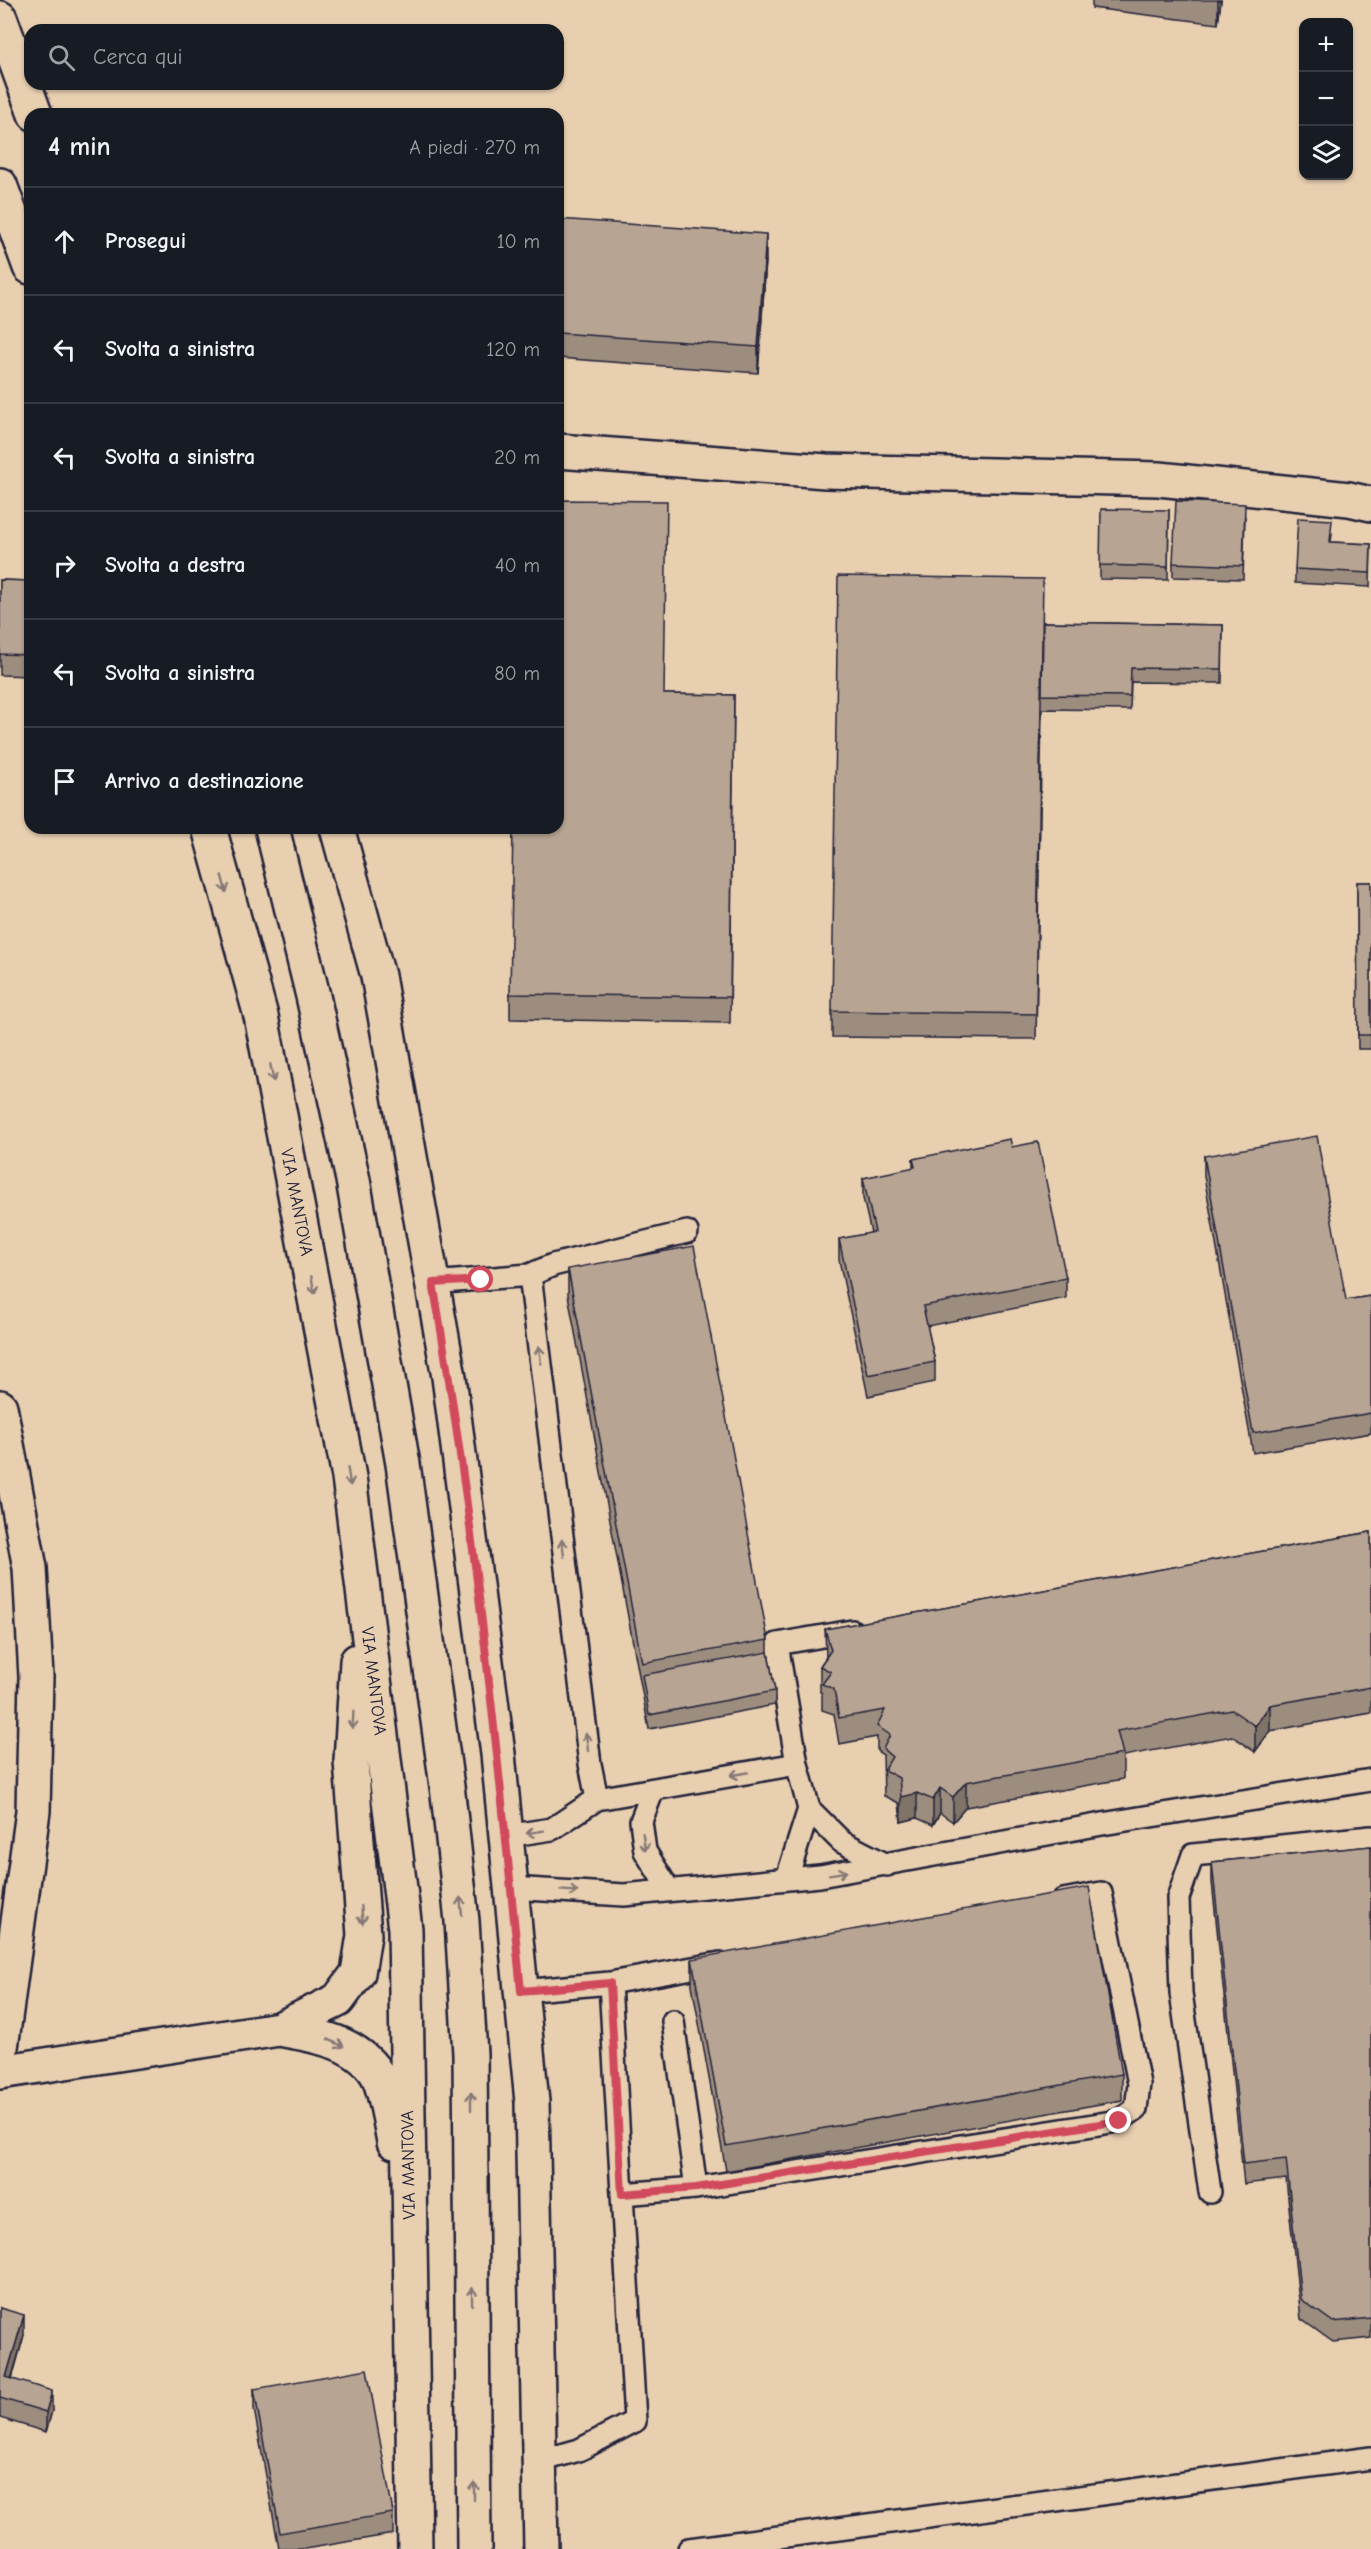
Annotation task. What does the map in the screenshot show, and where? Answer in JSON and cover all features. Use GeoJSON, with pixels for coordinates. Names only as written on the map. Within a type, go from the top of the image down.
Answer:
{"type":"FeatureCollection","features":[{"type":"Feature","properties":{"kind":"main road"},"geometry":{"type":"LineString","coordinates":[[0,18],[24,84]]}},
{"type":"Feature","properties":{"kind":"main road"},"geometry":{"type":"LineString","coordinates":[[26,90],[33,108]]}},
{"type":"Feature","properties":{"kind":"main road"},"geometry":{"type":"LineString","coordinates":[[0,185],[24,251]]}},
{"type":"Feature","properties":{"kind":"main road"},"geometry":{"type":"LineString","coordinates":[[564,451],[826,471],[1159,479],[1348,499],[1371,504]]}},
{"type":"Feature","properties":{"kind":"main road","name":"VIA MANTOVA"},"geometry":{"type":"LineString","coordinates":[[211,834],[261,1016],[350,1477],[405,1929],[408,2219],[416,2549]]}},
{"type":"Feature","properties":{"kind":"main road"},"geometry":{"type":"LineString","coordinates":[[273,834],[313,996],[353,1180],[403,1464],[448,1794],[462,1921],[470,2054],[474,2549]]}},
{"type":"Feature","properties":{"kind":"main road"},"geometry":{"type":"LineString","coordinates":[[339,834],[378,976],[433,1283],[449,1377],[498,1754],[532,2102],[541,2549]]}},
{"type":"Feature","properties":{"kind":"main road"},"geometry":{"type":"LineString","coordinates":[[0,1407],[30,1568],[36,1677],[33,1811],[0,2055]]}},
{"type":"Feature","properties":{"kind":"main road"},"geometry":{"type":"LineString","coordinates":[[0,2072],[279,2029],[338,2000],[358,1973],[364,1935],[351,1761],[362,1578]]}},
{"type":"Feature","properties":{"kind":"main road"},"geometry":{"type":"LineString","coordinates":[[279,2029],[324,2037],[357,2053],[377,2075],[390,2119],[408,2219]]}},
{"type":"Feature","properties":{"kind":"lane"},"geometry":{"type":"LineString","coordinates":[[433,1283],[530,1275],[553,1266],[687,1232]]}},
{"type":"Feature","properties":{"kind":"lane"},"geometry":{"type":"LineString","coordinates":[[530,1275],[590,1764],[597,1799]]}},
{"type":"Feature","properties":{"kind":"lane"},"geometry":{"type":"LineString","coordinates":[[870,1628],[777,1644],[797,1764],[809,1809],[842,1842],[887,1865]]}},
{"type":"Feature","properties":{"kind":"lane"},"geometry":{"type":"LineString","coordinates":[[506,1836],[552,1829],[597,1799],[797,1764]]}},
{"type":"Feature","properties":{"kind":"lane"},"geometry":{"type":"LineString","coordinates":[[511,1888],[624,1895],[820,1876],[1102,1824],[1371,1780]]}},
{"type":"Feature","properties":{"kind":"lane"},"geometry":{"type":"LineString","coordinates":[[653,1790],[641,1821],[645,1851],[669,1890]]}},
{"type":"Feature","properties":{"kind":"lane"},"geometry":{"type":"LineString","coordinates":[[788,1878],[809,1809]]}},
{"type":"Feature","properties":{"kind":"lane"},"geometry":{"type":"LineString","coordinates":[[1210,2192],[1181,1993],[1178,1898],[1192,1855],[1371,1837]]}},
{"type":"Feature","properties":{"kind":"lane"},"geometry":{"type":"LineString","coordinates":[[622,2194],[696,2188],[1119,2121],[1136,2109],[1139,2084],[1101,1893],[1043,1904]]}},
{"type":"Feature","properties":{"kind":"lane"},"geometry":{"type":"LineString","coordinates":[[521,1991],[610,1983],[739,1960]]}},
{"type":"Feature","properties":{"kind":"lane"},"geometry":{"type":"LineString","coordinates":[[540,2461],[579,2450],[635,2421],[610,1983]]}},
{"type":"Feature","properties":{"kind":"lane"},"geometry":{"type":"LineString","coordinates":[[673,2021],[696,2188]]}},
{"type":"Feature","properties":{"kind":"lane"},"geometry":{"type":"LineString","coordinates":[[689,2549],[1371,2458]]}},
{"type":"Feature","properties":{"kind":"building"},"geometry":{"type":"Polygon","coordinates":[[[564,219],[766,234],[758,347],[564,333],[564,219]]]}},
{"type":"Feature","properties":{"kind":"building"},"geometry":{"type":"Polygon","coordinates":[[[564,500],[667,501],[664,694],[734,695],[730,997],[510,994],[513,834],[564,834],[564,500]]]}},
{"type":"Feature","properties":{"kind":"building"},"geometry":{"type":"Polygon","coordinates":[[[1176,501],[1245,504],[1243,566],[1173,563],[1176,501]]]}},
{"type":"Feature","properties":{"kind":"building"},"geometry":{"type":"Polygon","coordinates":[[[1101,509],[1169,510],[1168,567],[1100,565],[1101,509]]]}},
{"type":"Feature","properties":{"kind":"building"},"geometry":{"type":"Polygon","coordinates":[[[1298,518],[1332,520],[1330,542],[1371,544],[1370,573],[1295,569],[1298,518]]]}},
{"type":"Feature","properties":{"kind":"building"},"geometry":{"type":"Polygon","coordinates":[[[838,576],[1043,579],[1036,1014],[832,1011],[838,576]]]}},
{"type":"Feature","properties":{"kind":"building"},"geometry":{"type":"Polygon","coordinates":[[[0,580],[24,581],[24,655],[0,654],[0,580]]]}},
{"type":"Feature","properties":{"kind":"building"},"geometry":{"type":"Polygon","coordinates":[[[1043,622],[1223,625],[1222,669],[1131,668],[1130,696],[1042,695],[1043,622]]]}},
{"type":"Feature","properties":{"kind":"building"},"geometry":{"type":"Polygon","coordinates":[[[1357,882],[1371,882],[1371,1035],[1358,1035],[1357,882]]]}},
{"type":"Feature","properties":{"kind":"building"},"geometry":{"type":"Polygon","coordinates":[[[1317,1136],[1346,1300],[1371,1296],[1371,1413],[1253,1433],[1204,1156],[1317,1136]]]}},
{"type":"Feature","properties":{"kind":"building"},"geometry":{"type":"Polygon","coordinates":[[[1010,1139],[1012,1147],[1038,1142],[1066,1278],[923,1306],[935,1362],[868,1375],[839,1239],[875,1232],[863,1178],[915,1167],[913,1159],[1010,1139]]]}},
{"type":"Feature","properties":{"kind":"building"},"geometry":{"type":"Polygon","coordinates":[[[694,1246],[768,1640],[642,1663],[568,1269],[694,1246]]]}},
{"type":"Feature","properties":{"kind":"building"},"geometry":{"type":"Polygon","coordinates":[[[1371,1532],[1371,1687],[1270,1705],[1255,1726],[1232,1710],[1117,1731],[1123,1754],[966,1782],[953,1797],[940,1788],[933,1800],[917,1793],[901,1797],[899,1778],[884,1770],[892,1757],[883,1749],[890,1735],[877,1726],[885,1710],[839,1718],[834,1689],[822,1684],[831,1672],[820,1666],[831,1650],[825,1629],[1371,1532]]]}},
{"type":"Feature","properties":{"kind":"building"},"geometry":{"type":"Polygon","coordinates":[[[768,1652],[775,1691],[649,1715],[642,1675],[768,1652]]]}},
{"type":"Feature","properties":{"kind":"building"},"geometry":{"type":"Polygon","coordinates":[[[1371,1846],[1371,2318],[1333,2322],[1301,2299],[1286,2159],[1244,2164],[1212,1862],[1371,1846]]]}},
{"type":"Feature","properties":{"kind":"building"},"geometry":{"type":"Polygon","coordinates":[[[1089,1887],[1122,2074],[726,2146],[692,1959],[1089,1887]]]}},
{"type":"Feature","properties":{"kind":"building"},"geometry":{"type":"Polygon","coordinates":[[[0,2308],[24,2315],[6,2377],[52,2391],[46,2412],[0,2398],[0,2308]]]}},
{"type":"Feature","properties":{"kind":"building"},"geometry":{"type":"Polygon","coordinates":[[[367,2369],[393,2513],[280,2533],[254,2389],[367,2369]]]}},
{"type":"Feature","properties":{"kind":"route"},"geometry":{"type":"LineString","coordinates":[[481,1280],[433,1283],[449,1377],[498,1754],[521,1991],[610,1983],[622,2194],[696,2188],[1119,2121]]}}]}
